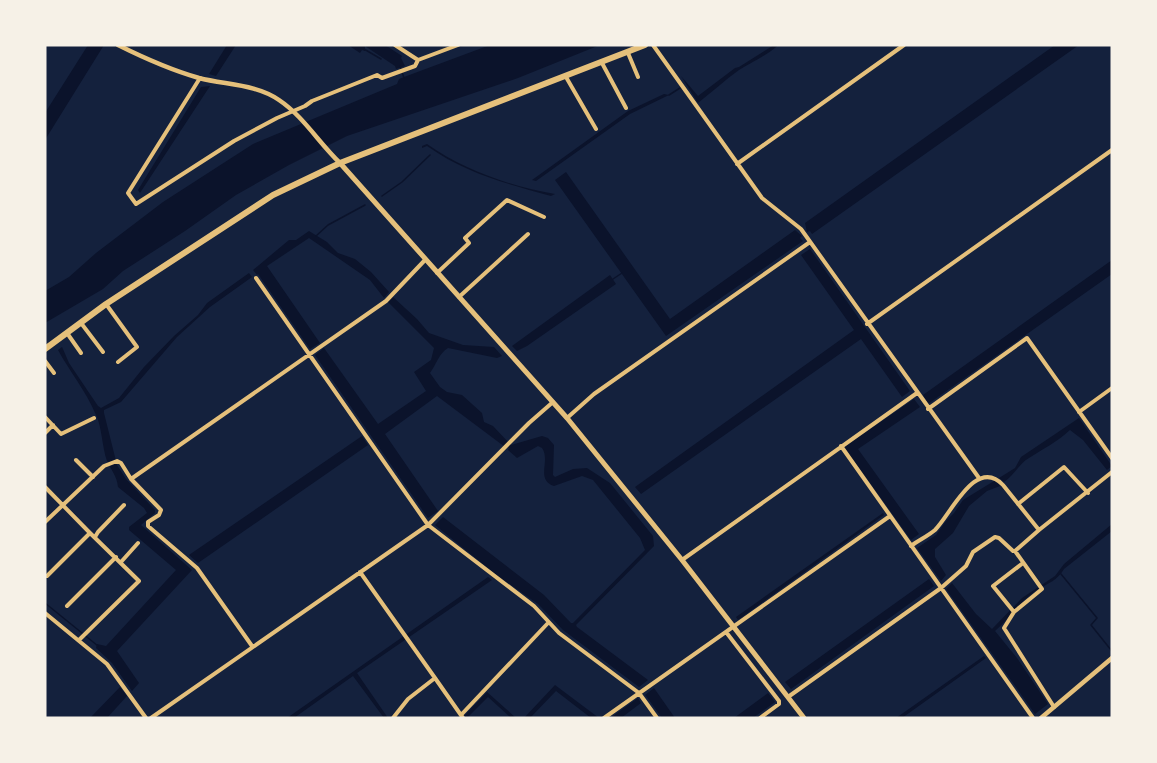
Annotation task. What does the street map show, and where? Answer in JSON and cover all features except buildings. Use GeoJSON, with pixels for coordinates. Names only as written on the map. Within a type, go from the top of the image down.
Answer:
{"type":"FeatureCollection","features":[{"type":"Feature","properties":{"kind":"main road"},"geometry":{"type":"LineString","coordinates":[[45,349],[106,304],[273,195],[340,163],[645,45]]}},
{"type":"Feature","properties":{"kind":"main road"},"geometry":{"type":"LineString","coordinates":[[340,163],[567,418],[682,560],[804,718]]}},
{"type":"Feature","properties":{"kind":"street"},"geometry":{"type":"LineString","coordinates":[[118,45],[159,64],[200,78],[264,92],[279,100],[294,113],[340,163]]}},
{"type":"Feature","properties":{"kind":"street"},"geometry":{"type":"LineString","coordinates":[[395,45],[418,60]]}},
{"type":"Feature","properties":{"kind":"street"},"geometry":{"type":"LineString","coordinates":[[200,78],[128,193],[136,204],[234,141],[294,113],[312,101],[377,75],[382,78],[415,66],[418,60],[458,45]]}},
{"type":"Feature","properties":{"kind":"street"},"geometry":{"type":"LineString","coordinates":[[653,45],[762,198],[801,229],[979,478]]}},
{"type":"Feature","properties":{"kind":"street"},"geometry":{"type":"LineString","coordinates":[[737,164],[904,45]]}},
{"type":"Feature","properties":{"kind":"street"},"geometry":{"type":"LineString","coordinates":[[628,53],[638,77]]}},
{"type":"Feature","properties":{"kind":"street"},"geometry":{"type":"LineString","coordinates":[[602,63],[626,108]]}},
{"type":"Feature","properties":{"kind":"street"},"geometry":{"type":"LineString","coordinates":[[566,77],[596,129]]}},
{"type":"Feature","properties":{"kind":"street"},"geometry":{"type":"LineString","coordinates":[[867,324],[1112,150]]}},
{"type":"Feature","properties":{"kind":"street"},"geometry":{"type":"LineString","coordinates":[[437,273],[469,243],[465,238],[507,200],[543,217]]}},
{"type":"Feature","properties":{"kind":"street"},"geometry":{"type":"LineString","coordinates":[[459,297],[528,234]]}},
{"type":"Feature","properties":{"kind":"street"},"geometry":{"type":"LineString","coordinates":[[567,418],[594,394],[810,242]]}},
{"type":"Feature","properties":{"kind":"street"},"geometry":{"type":"LineString","coordinates":[[131,479],[386,301],[425,260]]}},
{"type":"Feature","properties":{"kind":"street"},"geometry":{"type":"LineString","coordinates":[[256,278],[428,525],[534,606],[548,623],[639,693],[657,718]]}},
{"type":"Feature","properties":{"kind":"street"},"geometry":{"type":"LineString","coordinates":[[106,304],[137,347],[118,362]]}},
{"type":"Feature","properties":{"kind":"street"},"geometry":{"type":"LineString","coordinates":[[81,322],[103,352]]}},
{"type":"Feature","properties":{"kind":"street"},"geometry":{"type":"LineString","coordinates":[[67,333],[81,353]]}},
{"type":"Feature","properties":{"kind":"street"},"geometry":{"type":"LineString","coordinates":[[928,408],[1027,338],[1112,458]]}},
{"type":"Feature","properties":{"kind":"street"},"geometry":{"type":"LineString","coordinates":[[45,361],[54,373]]}},
{"type":"Feature","properties":{"kind":"street"},"geometry":{"type":"LineString","coordinates":[[1079,412],[1112,388]]}},
{"type":"Feature","properties":{"kind":"street"},"geometry":{"type":"LineString","coordinates":[[682,560],[917,393]]}},
{"type":"Feature","properties":{"kind":"street"},"geometry":{"type":"LineString","coordinates":[[151,718],[428,525],[553,402]]}},
{"type":"Feature","properties":{"kind":"street"},"geometry":{"type":"LineString","coordinates":[[45,417],[61,434],[94,418]]}},
{"type":"Feature","properties":{"kind":"street"},"geometry":{"type":"LineString","coordinates":[[45,433],[53,425]]}},
{"type":"Feature","properties":{"kind":"street"},"geometry":{"type":"LineString","coordinates":[[841,446],[1033,718]]}},
{"type":"Feature","properties":{"kind":"street"},"geometry":{"type":"LineString","coordinates":[[76,460],[93,477]]}},
{"type":"Feature","properties":{"kind":"street"},"geometry":{"type":"LineString","coordinates":[[45,522],[107,464],[117,461],[121,463],[131,479],[161,510],[159,515],[148,522],[148,526],[191,562],[252,646]]}},
{"type":"Feature","properties":{"kind":"street"},"geometry":{"type":"LineString","coordinates":[[1018,504],[1064,467],[1088,493]]}},
{"type":"Feature","properties":{"kind":"street"},"geometry":{"type":"LineString","coordinates":[[1015,551],[1112,472]]}},
{"type":"Feature","properties":{"kind":"street"},"geometry":{"type":"LineString","coordinates":[[911,546],[935,530],[968,486],[979,478],[997,478],[1039,530]]}},
{"type":"Feature","properties":{"kind":"street"},"geometry":{"type":"LineString","coordinates":[[45,487],[140,580],[79,640]]}},
{"type":"Feature","properties":{"kind":"street"},"geometry":{"type":"LineString","coordinates":[[95,537],[124,505]]}},
{"type":"Feature","properties":{"kind":"street"},"geometry":{"type":"LineString","coordinates":[[604,718],[890,516]]}},
{"type":"Feature","properties":{"kind":"street"},"geometry":{"type":"LineString","coordinates":[[47,576],[90,533]]}},
{"type":"Feature","properties":{"kind":"street"},"geometry":{"type":"LineString","coordinates":[[788,697],[941,588],[966,566],[973,552],[995,537],[1015,551],[1041,586],[1014,612],[1005,625],[1006,632],[1054,707]]}},
{"type":"Feature","properties":{"kind":"street"},"geometry":{"type":"LineString","coordinates":[[121,562],[138,543]]}},
{"type":"Feature","properties":{"kind":"street"},"geometry":{"type":"LineString","coordinates":[[67,606],[116,557]]}},
{"type":"Feature","properties":{"kind":"street"},"geometry":{"type":"LineString","coordinates":[[1014,612],[993,586],[1023,563]]}},
{"type":"Feature","properties":{"kind":"street"},"geometry":{"type":"LineString","coordinates":[[360,572],[462,717],[548,623]]}},
{"type":"Feature","properties":{"kind":"street"},"geometry":{"type":"LineString","coordinates":[[45,612],[107,664],[146,718]]}},
{"type":"Feature","properties":{"kind":"street"},"geometry":{"type":"LineString","coordinates":[[726,632],[779,701],[779,704],[760,718]]}},
{"type":"Feature","properties":{"kind":"street"},"geometry":{"type":"LineString","coordinates":[[1043,716],[1112,658]]}},
{"type":"Feature","properties":{"kind":"street"},"geometry":{"type":"LineString","coordinates":[[393,718],[408,699],[435,678]]}},
{"type":"Feature","properties":{"kind":"water"},"geometry":{"type":"Polygon","coordinates":[[[88,45],[104,45],[45,140],[45,113],[88,45]]]}},
{"type":"Feature","properties":{"kind":"water"},"geometry":{"type":"Polygon","coordinates":[[[227,45],[236,45],[216,76],[209,74],[227,45]]]}},
{"type":"Feature","properties":{"kind":"water"},"geometry":{"type":"Polygon","coordinates":[[[348,45],[385,45],[402,56],[405,66],[396,69],[395,66],[365,46],[365,51],[362,50],[360,53],[348,45]]]}},
{"type":"Feature","properties":{"kind":"water"},"geometry":{"type":"Polygon","coordinates":[[[490,45],[600,45],[518,78],[347,136],[289,165],[236,195],[123,271],[103,289],[45,323],[45,291],[69,277],[96,253],[163,202],[253,144],[397,84],[399,79],[490,45]]]}},
{"type":"Feature","properties":{"kind":"water"},"geometry":{"type":"Polygon","coordinates":[[[774,45],[778,45],[739,70],[698,103],[681,76],[698,96],[735,68],[774,45]]]}},
{"type":"Feature","properties":{"kind":"water"},"geometry":{"type":"Polygon","coordinates":[[[1055,45],[1079,45],[812,234],[810,231],[807,232],[805,223],[1055,45]]]}},
{"type":"Feature","properties":{"kind":"water"},"geometry":{"type":"Polygon","coordinates":[[[210,86],[140,193],[138,190],[201,87],[210,86]]]}},
{"type":"Feature","properties":{"kind":"water"},"geometry":{"type":"Polygon","coordinates":[[[664,94],[669,95],[630,114],[536,181],[532,180],[628,111],[664,94]]]}},
{"type":"Feature","properties":{"kind":"water"},"geometry":{"type":"Polygon","coordinates":[[[427,144],[457,162],[489,176],[522,187],[555,194],[551,196],[487,177],[457,164],[427,146],[422,148],[427,144]]]}},
{"type":"Feature","properties":{"kind":"water"},"geometry":{"type":"Polygon","coordinates":[[[566,172],[670,319],[795,230],[802,236],[800,238],[803,241],[666,336],[555,180],[566,172]]]}},
{"type":"Feature","properties":{"kind":"water"},"geometry":{"type":"Polygon","coordinates":[[[309,231],[327,242],[338,253],[355,259],[371,272],[389,292],[384,298],[370,280],[309,238],[267,266],[320,343],[310,349],[253,270],[289,240],[296,240],[309,231]]]}},
{"type":"Feature","properties":{"kind":"water"},"geometry":{"type":"Polygon","coordinates":[[[810,249],[910,391],[902,397],[861,339],[641,494],[635,487],[854,330],[801,255],[810,249]]]}},
{"type":"Feature","properties":{"kind":"water"},"geometry":{"type":"Polygon","coordinates":[[[1112,260],[1112,274],[928,404],[923,395],[1112,260]]]}},
{"type":"Feature","properties":{"kind":"water"},"geometry":{"type":"Polygon","coordinates":[[[249,273],[252,277],[210,307],[177,337],[121,402],[104,410],[117,465],[126,479],[155,510],[155,513],[141,525],[192,570],[117,651],[139,683],[132,691],[112,663],[96,648],[97,644],[106,646],[176,570],[129,530],[129,527],[147,513],[118,487],[107,461],[96,415],[58,350],[62,347],[69,363],[101,408],[119,398],[144,367],[198,315],[207,303],[249,273]]]}},
{"type":"Feature","properties":{"kind":"water"},"geometry":{"type":"Polygon","coordinates":[[[610,275],[616,284],[527,346],[517,351],[512,346],[610,275]]]}},
{"type":"Feature","properties":{"kind":"water"},"geometry":{"type":"Polygon","coordinates":[[[393,297],[429,333],[463,345],[494,347],[502,356],[497,358],[448,348],[440,356],[430,373],[440,387],[447,392],[462,395],[482,413],[484,422],[493,426],[511,445],[542,436],[548,438],[554,445],[553,475],[555,477],[573,469],[587,468],[610,483],[653,536],[654,546],[576,625],[648,680],[639,687],[563,630],[538,604],[495,574],[435,525],[443,517],[544,595],[573,623],[645,550],[640,538],[593,480],[582,476],[554,486],[548,483],[544,474],[545,458],[542,448],[538,446],[517,458],[507,446],[505,447],[437,396],[385,434],[438,511],[428,518],[315,355],[324,348],[378,424],[426,391],[414,372],[431,360],[434,348],[388,302],[393,297]]]}},
{"type":"Feature","properties":{"kind":"water"},"geometry":{"type":"Polygon","coordinates":[[[914,399],[920,407],[858,449],[919,534],[911,540],[844,447],[914,399]]]}},
{"type":"Feature","properties":{"kind":"water"},"geometry":{"type":"Polygon","coordinates":[[[1079,418],[1112,466],[1107,470],[1083,440],[1070,430],[1026,460],[1004,482],[999,478],[1015,468],[1021,457],[1079,418]]]}},
{"type":"Feature","properties":{"kind":"water"},"geometry":{"type":"Polygon","coordinates":[[[362,436],[368,445],[198,563],[189,555],[362,436]]]}},
{"type":"Feature","properties":{"kind":"water"},"geometry":{"type":"Polygon","coordinates":[[[994,481],[1000,486],[987,491],[969,506],[953,533],[935,549],[935,557],[946,575],[941,581],[917,548],[936,535],[963,500],[994,481]]]}},
{"type":"Feature","properties":{"kind":"water"},"geometry":{"type":"Polygon","coordinates":[[[883,513],[884,515],[738,620],[736,617],[883,513]]]}},
{"type":"Feature","properties":{"kind":"water"},"geometry":{"type":"Polygon","coordinates":[[[1112,524],[1112,531],[1064,569],[1055,579],[1031,594],[995,631],[1017,658],[1048,704],[1035,714],[946,589],[952,583],[976,614],[992,629],[1022,598],[1055,576],[1064,564],[1112,524]]]}},
{"type":"Feature","properties":{"kind":"water"},"geometry":{"type":"Polygon","coordinates":[[[488,577],[492,580],[357,673],[388,718],[384,718],[353,676],[294,718],[287,718],[488,577]]]}},
{"type":"Feature","properties":{"kind":"water"},"geometry":{"type":"Polygon","coordinates":[[[929,579],[934,586],[791,689],[785,682],[929,579]]]}},
{"type":"Feature","properties":{"kind":"water"},"geometry":{"type":"Polygon","coordinates":[[[984,656],[986,658],[902,718],[896,718],[984,656]]]}},
{"type":"Feature","properties":{"kind":"water"},"geometry":{"type":"Polygon","coordinates":[[[555,685],[599,718],[591,718],[556,691],[530,718],[524,718],[555,685]]]}},
{"type":"Feature","properties":{"kind":"water"},"geometry":{"type":"Polygon","coordinates":[[[120,687],[127,696],[107,718],[90,718],[120,687]]]}},
{"type":"Feature","properties":{"kind":"water"},"geometry":{"type":"Polygon","coordinates":[[[654,688],[675,718],[662,718],[645,695],[654,688]]]}},
{"type":"Feature","properties":{"kind":"water"},"geometry":{"type":"Polygon","coordinates":[[[487,692],[516,718],[511,718],[488,697],[467,718],[464,716],[487,692]]]}},
{"type":"Feature","properties":{"kind":"water"},"geometry":{"type":"Polygon","coordinates":[[[768,693],[775,702],[753,718],[734,718],[768,693]]]}},
{"type":"Feature","properties":{"kind":"water"},"geometry":{"type":"Polygon","coordinates":[[[638,698],[641,703],[621,718],[610,718],[638,698]]]}},
{"type":"Feature","properties":{"kind":"waterway"},"geometry":{"type":"LineString","coordinates":[[364,49],[381,59]]}},
{"type":"Feature","properties":{"kind":"waterway"},"geometry":{"type":"LineString","coordinates":[[400,66],[404,78]]}},
{"type":"Feature","properties":{"kind":"waterway"},"geometry":{"type":"LineString","coordinates":[[669,95],[680,88]]}},
{"type":"Feature","properties":{"kind":"waterway"},"geometry":{"type":"LineString","coordinates":[[382,196],[402,182],[430,155]]}},
{"type":"Feature","properties":{"kind":"waterway"},"geometry":{"type":"LineString","coordinates":[[316,236],[328,225],[365,205]]}},
{"type":"Feature","properties":{"kind":"waterway"},"geometry":{"type":"LineString","coordinates":[[613,279],[622,273]]}},
{"type":"Feature","properties":{"kind":"waterway"},"geometry":{"type":"LineString","coordinates":[[1061,574],[1097,618],[1091,625],[1111,650]]}},
{"type":"Feature","properties":{"kind":"waterway"},"geometry":{"type":"LineString","coordinates":[[45,603],[98,646]]}}]}
